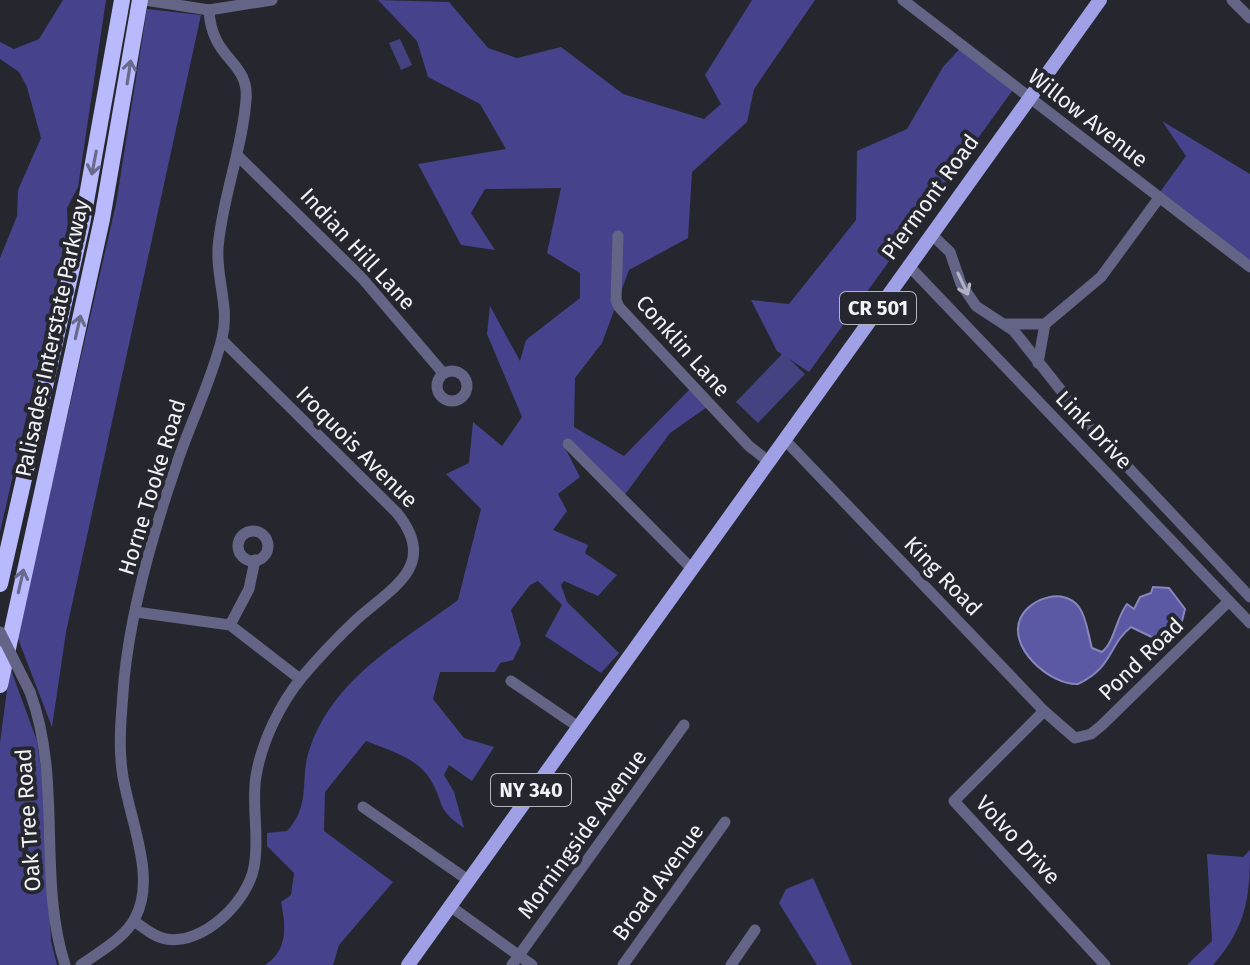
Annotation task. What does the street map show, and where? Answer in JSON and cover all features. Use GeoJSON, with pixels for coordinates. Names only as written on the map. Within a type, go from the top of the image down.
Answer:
{"type":"FeatureCollection","features":[{"type":"Feature","properties":{"kind":"highway","name":"Palisades Interstate Parkway"},"geometry":{"type":"LineString","coordinates":[[0,584],[82,224],[122,2]]}},
{"type":"Feature","properties":{"kind":"highway","name":"Palisades Interstate Parkway"},"geometry":{"type":"LineString","coordinates":[[0,685],[105,205],[141,3]]}},
{"type":"Feature","properties":{"kind":"main road","name":"Piermont Road"},"geometry":{"type":"LineString","coordinates":[[656,615],[1100,0]]}},
{"type":"Feature","properties":{"kind":"main road","name":"NY 340"},"geometry":{"type":"LineString","coordinates":[[408,965],[656,615]]}},
{"type":"Feature","properties":{"kind":"street"},"geometry":{"type":"LineString","coordinates":[[141,3],[209,10],[272,0]]}},
{"type":"Feature","properties":{"kind":"street","name":"Willow Avenue"},"geometry":{"type":"LineString","coordinates":[[903,0],[1250,267]]}},
{"type":"Feature","properties":{"kind":"street"},"geometry":{"type":"LineString","coordinates":[[1232,0],[1250,18]]}},
{"type":"Feature","properties":{"kind":"street","name":"Horne Tooke Road"},"geometry":{"type":"LineString","coordinates":[[134,921],[140,906],[142,874],[125,796],[121,741],[124,679],[136,612],[175,469],[222,340],[224,306],[218,248],[225,203],[239,157],[247,98],[246,79],[218,48],[210,32],[209,10]]}},
{"type":"Feature","properties":{"kind":"street","name":"Indian Hill Lane"},"geometry":{"type":"LineString","coordinates":[[239,157],[362,278],[443,373]]}},
{"type":"Feature","properties":{"kind":"street"},"geometry":{"type":"LineString","coordinates":[[1038,363],[1045,324],[1101,277],[1159,198]]}},
{"type":"Feature","properties":{"kind":"street"},"geometry":{"type":"LineString","coordinates":[[931,234],[950,252],[961,284],[976,306],[1006,324],[1090,427],[1250,597]]}},
{"type":"Feature","properties":{"kind":"street","name":"Conklin Lane"},"geometry":{"type":"LineString","coordinates":[[618,236],[616,300],[619,307],[749,446],[768,461]]}},
{"type":"Feature","properties":{"kind":"street","name":"Link Drive"},"geometry":{"type":"LineString","coordinates":[[908,265],[1250,623]]}},
{"type":"Feature","properties":{"kind":"street"},"geometry":{"type":"LineString","coordinates":[[1006,324],[1045,324]]}},
{"type":"Feature","properties":{"kind":"street","name":"Iroquois Avenue"},"geometry":{"type":"LineString","coordinates":[[134,921],[166,939],[181,939],[215,922],[233,907],[246,890],[257,853],[256,777],[271,727],[300,679],[346,629],[404,579],[412,566],[413,539],[397,513],[222,340]]}},
{"type":"Feature","properties":{"kind":"street","name":"King Road"},"geometry":{"type":"LineString","coordinates":[[784,439],[1044,711],[1075,738]]}},
{"type":"Feature","properties":{"kind":"street"},"geometry":{"type":"LineString","coordinates":[[568,444],[690,567]]}},
{"type":"Feature","properties":{"kind":"street"},"geometry":{"type":"LineString","coordinates":[[230,625],[249,589],[255,560]]}},
{"type":"Feature","properties":{"kind":"street","name":"Pond Road"},"geometry":{"type":"LineString","coordinates":[[1075,738],[1091,734],[1101,726],[1229,601]]}},
{"type":"Feature","properties":{"kind":"street"},"geometry":{"type":"LineString","coordinates":[[136,612],[230,625],[300,679]]}},
{"type":"Feature","properties":{"kind":"street","name":"Oak Tree Road"},"geometry":{"type":"LineString","coordinates":[[0,632],[30,692],[46,754],[54,922],[65,965]]}},
{"type":"Feature","properties":{"kind":"street"},"geometry":{"type":"LineString","coordinates":[[511,681],[577,726]]}},
{"type":"Feature","properties":{"kind":"street","name":"Volvo Drive"},"geometry":{"type":"LineString","coordinates":[[1044,711],[954,801],[1105,965]]}},
{"type":"Feature","properties":{"kind":"street","name":"Morningside Avenue"},"geometry":{"type":"LineString","coordinates":[[516,960],[684,725]]}},
{"type":"Feature","properties":{"kind":"street"},"geometry":{"type":"LineString","coordinates":[[363,807],[468,880]]}},
{"type":"Feature","properties":{"kind":"street","name":"Broad Avenue"},"geometry":{"type":"LineString","coordinates":[[623,965],[725,822]]}},
{"type":"Feature","properties":{"kind":"street"},"geometry":{"type":"LineString","coordinates":[[450,906],[516,960],[532,965]]}},
{"type":"Feature","properties":{"kind":"street"},"geometry":{"type":"LineString","coordinates":[[81,965],[134,921]]}},
{"type":"Feature","properties":{"kind":"street"},"geometry":{"type":"LineString","coordinates":[[736,963],[755,930]]}},
{"type":"Feature","properties":{"kind":"shaded area"},"geometry":{"type":"Polygon","coordinates":[[[63,0],[106,0],[78,187],[67,208],[68,234],[0,532],[0,258],[17,216],[18,190],[41,138],[27,87],[19,72],[0,59],[0,42],[14,49],[39,39],[63,0]]]}},
{"type":"Feature","properties":{"kind":"shaded area"},"geometry":{"type":"Polygon","coordinates":[[[378,0],[449,2],[488,48],[517,58],[561,47],[623,94],[704,119],[721,104],[705,75],[752,0],[815,0],[754,89],[747,122],[692,172],[688,238],[629,270],[602,343],[575,378],[574,427],[624,456],[693,386],[710,405],[670,433],[624,496],[579,449],[562,442],[580,477],[558,494],[567,511],[553,530],[588,545],[585,553],[617,575],[598,596],[564,581],[561,585],[567,602],[619,653],[601,673],[545,636],[562,605],[538,581],[530,585],[511,610],[521,644],[513,660],[500,663],[495,672],[440,672],[433,699],[464,738],[494,747],[472,781],[449,765],[444,775],[454,792],[464,828],[444,810],[430,779],[418,765],[366,741],[325,792],[324,831],[393,882],[339,945],[333,965],[265,965],[278,952],[284,937],[281,902],[291,895],[294,873],[267,846],[267,833],[287,831],[295,821],[303,800],[305,768],[311,745],[322,720],[337,699],[373,662],[458,600],[481,509],[446,474],[469,463],[473,422],[502,446],[522,417],[487,334],[490,306],[520,361],[526,340],[580,298],[580,273],[547,253],[561,188],[485,189],[471,213],[495,250],[461,245],[418,164],[506,149],[480,104],[428,77],[417,41],[378,0]]]}},
{"type":"Feature","properties":{"kind":"shaded area"},"geometry":{"type":"Polygon","coordinates":[[[147,9],[201,15],[66,632],[52,727],[17,636],[116,204],[147,9]]]}},
{"type":"Feature","properties":{"kind":"shaded area"},"geometry":{"type":"Polygon","coordinates":[[[400,39],[412,65],[401,70],[389,43],[400,39]]]}},
{"type":"Feature","properties":{"kind":"shaded area"},"geometry":{"type":"Polygon","coordinates":[[[964,44],[1015,87],[809,372],[777,351],[751,300],[789,304],[856,220],[857,151],[907,129],[943,67],[964,44]]]}},
{"type":"Feature","properties":{"kind":"shaded area"},"geometry":{"type":"Polygon","coordinates":[[[1162,121],[1250,174],[1250,264],[1157,196],[1186,156],[1162,121]]]}},
{"type":"Feature","properties":{"kind":"shaded area"},"geometry":{"type":"Polygon","coordinates":[[[783,353],[805,374],[758,423],[736,402],[783,353]]]}},
{"type":"Feature","properties":{"kind":"shaded area"},"geometry":{"type":"Polygon","coordinates":[[[1153,587],[1169,588],[1185,609],[1181,625],[1156,639],[1131,627],[1105,663],[1078,684],[1067,683],[1043,671],[1033,662],[1020,640],[1018,628],[1026,610],[1048,597],[1065,597],[1082,611],[1092,648],[1102,652],[1110,642],[1127,604],[1134,609],[1140,597],[1151,593],[1153,587]]]}},
{"type":"Feature","properties":{"kind":"shaded area"},"geometry":{"type":"Polygon","coordinates":[[[10,667],[37,741],[43,785],[51,941],[57,965],[0,965],[0,743],[10,667]]]}},
{"type":"Feature","properties":{"kind":"shaded area"},"geometry":{"type":"Polygon","coordinates":[[[1250,850],[1247,898],[1233,938],[1213,965],[1187,965],[1212,941],[1207,854],[1243,857],[1250,850]]]}},
{"type":"Feature","properties":{"kind":"shaded area"},"geometry":{"type":"Polygon","coordinates":[[[813,878],[852,965],[817,965],[779,903],[786,889],[813,878]]]}}]}
